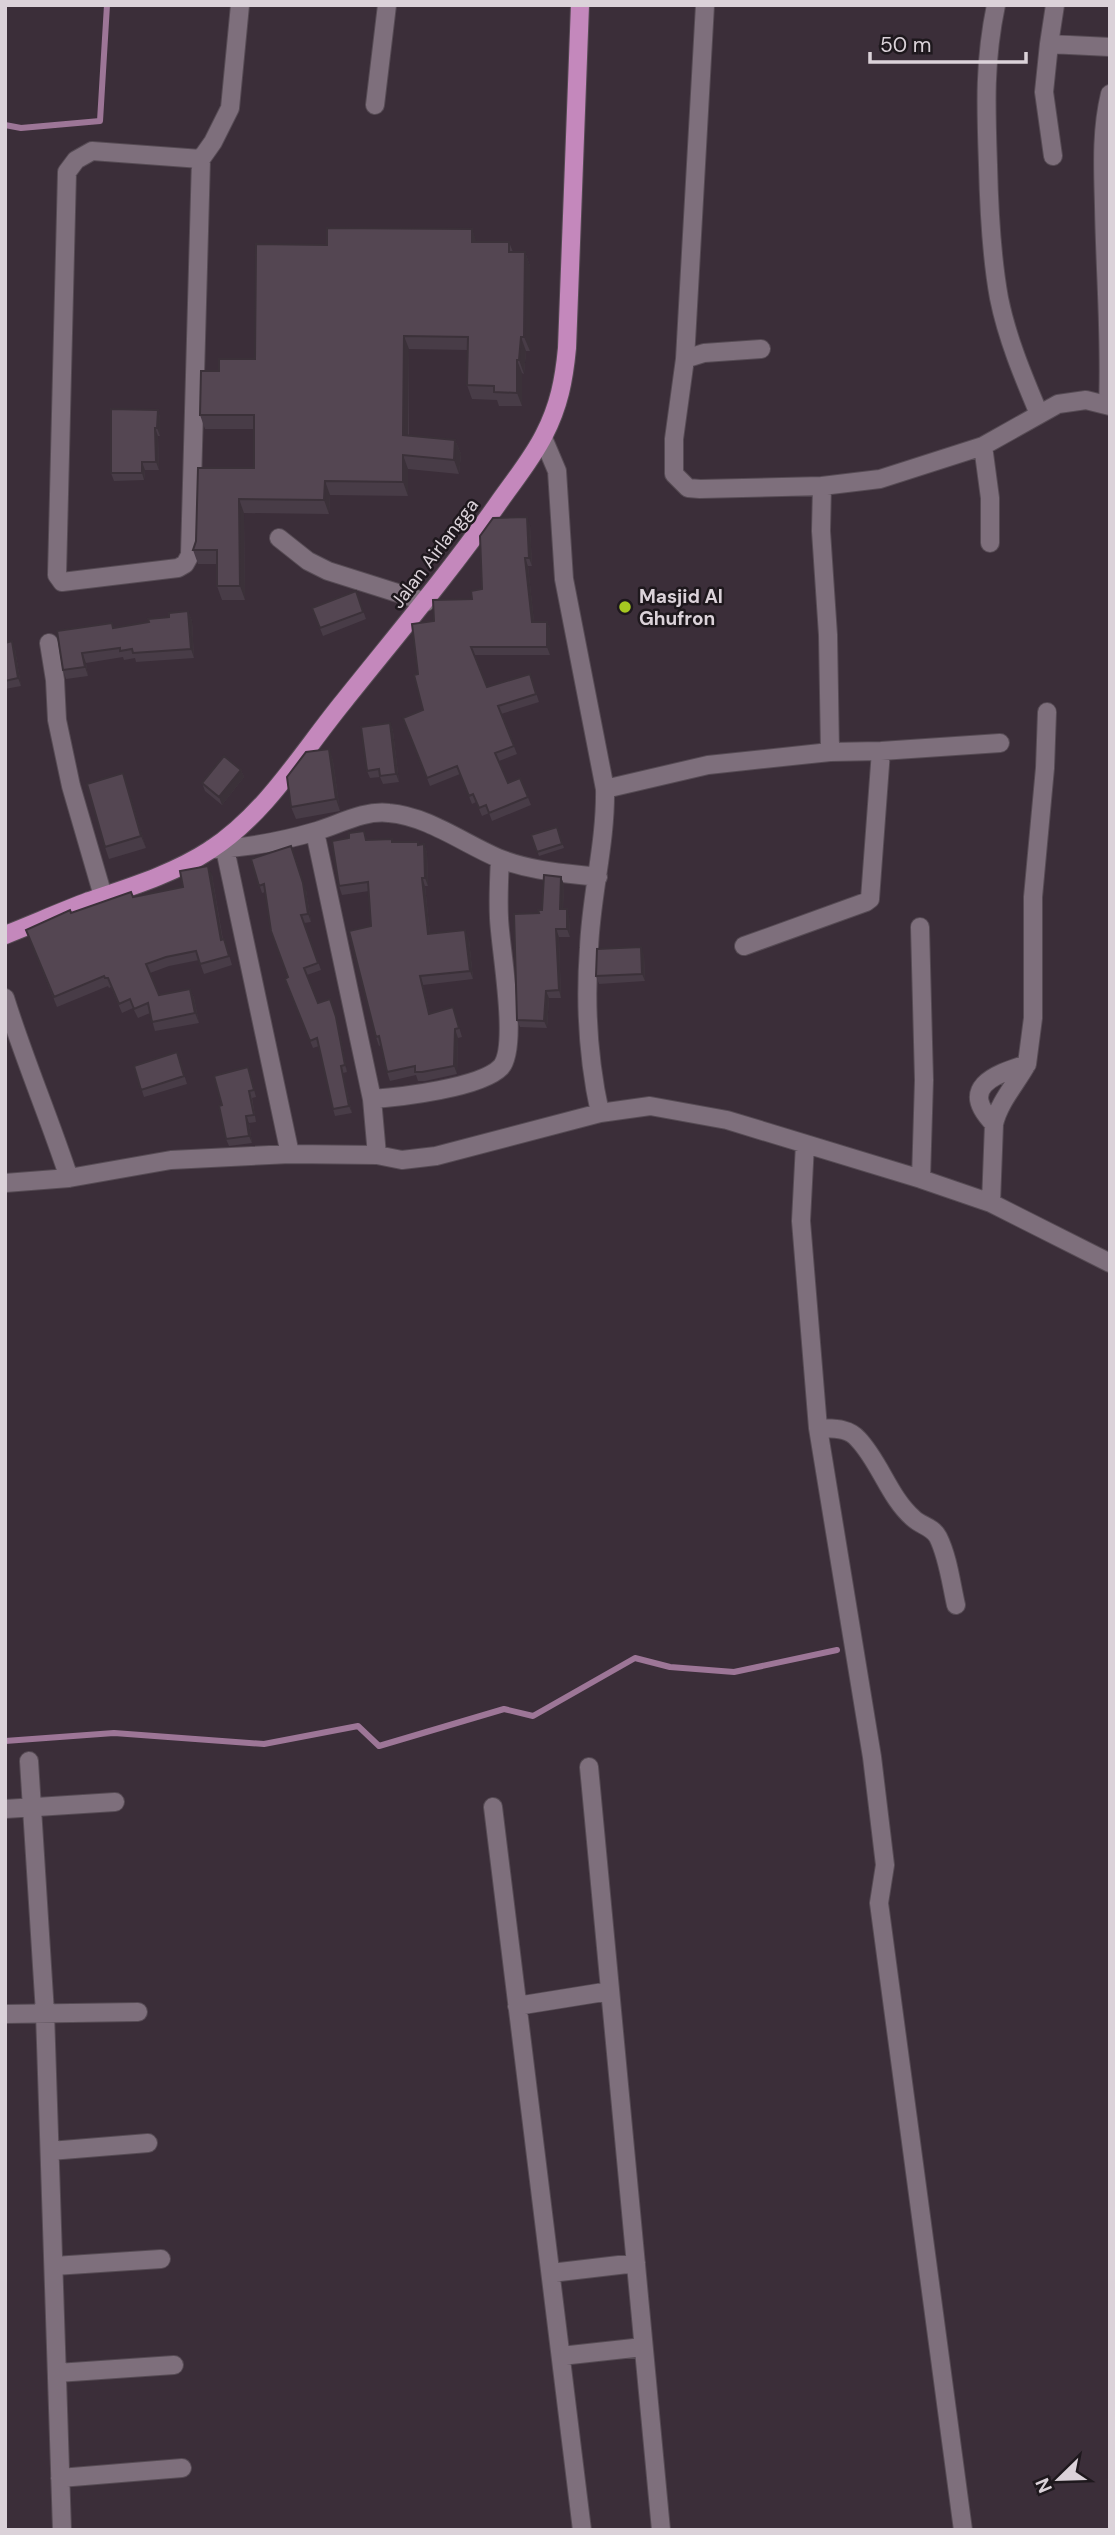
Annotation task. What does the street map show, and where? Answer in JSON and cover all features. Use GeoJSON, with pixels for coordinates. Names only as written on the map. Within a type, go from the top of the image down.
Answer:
{"type":"FeatureCollection","features":[{"type":"Feature","properties":{"kind":"main road","name":"Jalan Airlangga"},"geometry":{"type":"LineString","coordinates":[[5,935],[158,876],[218,849],[288,775],[341,704],[426,602],[543,438],[556,411],[563,385],[567,348],[580,5]]}},
{"type":"Feature","properties":{"kind":"street"},"geometry":{"type":"LineString","coordinates":[[201,159],[92,151],[76,160],[67,172],[57,575],[62,582],[178,568],[188,560],[201,159],[230,108],[240,5]]}},
{"type":"Feature","properties":{"kind":"street"},"geometry":{"type":"LineString","coordinates":[[375,105],[387,5]]}},
{"type":"Feature","properties":{"kind":"street"},"geometry":{"type":"LineString","coordinates":[[705,5],[684,359],[672,463],[674,474],[688,488],[822,486],[880,479],[983,446],[1058,404],[1076,400],[1109,405],[1103,163],[1104,119],[1110,94]]}},
{"type":"Feature","properties":{"kind":"street"},"geometry":{"type":"LineString","coordinates":[[996,5],[986,67],[990,215],[999,298],[1014,354],[1039,414]]}},
{"type":"Feature","properties":{"kind":"street"},"geometry":{"type":"LineString","coordinates":[[1053,156],[1044,92],[1055,5]]}},
{"type":"Feature","properties":{"kind":"street"},"geometry":{"type":"LineString","coordinates":[[1049,44],[1110,47]]}},
{"type":"Feature","properties":{"kind":"street"},"geometry":{"type":"LineString","coordinates":[[684,359],[704,354],[761,349]]}},
{"type":"Feature","properties":{"kind":"street"},"geometry":{"type":"LineString","coordinates":[[543,438],[557,471],[564,579],[605,789],[606,814],[589,947],[588,1013],[591,1066],[600,1113]]}},
{"type":"Feature","properties":{"kind":"street"},"geometry":{"type":"LineString","coordinates":[[983,446],[990,498],[990,542]]}},
{"type":"Feature","properties":{"kind":"street"},"geometry":{"type":"LineString","coordinates":[[822,486],[821,531],[828,635],[830,752]]}},
{"type":"Feature","properties":{"kind":"street"},"geometry":{"type":"LineString","coordinates":[[279,538],[308,561],[328,571],[426,602]]}},
{"type":"Feature","properties":{"kind":"street"},"geometry":{"type":"LineString","coordinates":[[49,643],[55,680],[57,720],[71,786],[103,896]]}},
{"type":"Feature","properties":{"kind":"street"},"geometry":{"type":"LineString","coordinates":[[991,1203],[994,1124],[999,1107],[1027,1064],[1033,1018],[1033,897],[1045,768],[1047,712]]}},
{"type":"Feature","properties":{"kind":"street"},"geometry":{"type":"LineString","coordinates":[[605,789],[708,765],[830,752],[1000,743]]}},
{"type":"Feature","properties":{"kind":"street"},"geometry":{"type":"LineString","coordinates":[[744,946],[870,899],[881,751]]}},
{"type":"Feature","properties":{"kind":"street"},"geometry":{"type":"LineString","coordinates":[[290,1154],[218,849],[315,832],[372,812],[392,813],[442,830],[500,859],[537,870],[598,877]]}},
{"type":"Feature","properties":{"kind":"street"},"geometry":{"type":"LineString","coordinates":[[315,832],[372,1099],[377,1156]]}},
{"type":"Feature","properties":{"kind":"street"},"geometry":{"type":"LineString","coordinates":[[372,1099],[421,1095],[461,1084],[490,1073],[500,1067],[505,1059],[509,1033],[499,918],[500,859]]}},
{"type":"Feature","properties":{"kind":"street"},"geometry":{"type":"LineString","coordinates":[[920,927],[924,1080],[921,1179]]}},
{"type":"Feature","properties":{"kind":"street"},"geometry":{"type":"LineString","coordinates":[[5,998],[69,1178]]}},
{"type":"Feature","properties":{"kind":"street"},"geometry":{"type":"LineString","coordinates":[[994,1124],[978,1104],[981,1089],[996,1076],[1027,1064]]}},
{"type":"Feature","properties":{"kind":"street"},"geometry":{"type":"LineString","coordinates":[[5,1183],[69,1178],[171,1160],[290,1154],[377,1156],[402,1160],[436,1156],[600,1113],[650,1106],[727,1120],[921,1179],[991,1203],[1110,1263]]}},
{"type":"Feature","properties":{"kind":"street"},"geometry":{"type":"LineString","coordinates":[[805,1144],[801,1221],[818,1428],[872,1757],[885,1865],[879,1903],[963,2530]]}},
{"type":"Feature","properties":{"kind":"street"},"geometry":{"type":"LineString","coordinates":[[818,1428],[845,1430],[858,1438],[914,1520],[930,1527],[945,1555],[956,1605]]}},
{"type":"Feature","properties":{"kind":"street"},"geometry":{"type":"LineString","coordinates":[[29,1761],[45,2013],[62,2530]]}},
{"type":"Feature","properties":{"kind":"street"},"geometry":{"type":"LineString","coordinates":[[589,1767],[660,2530]]}},
{"type":"Feature","properties":{"kind":"street"},"geometry":{"type":"LineString","coordinates":[[5,1809],[115,1802]]}},
{"type":"Feature","properties":{"kind":"street"},"geometry":{"type":"LineString","coordinates":[[493,1807],[582,2530]]}},
{"type":"Feature","properties":{"kind":"street"},"geometry":{"type":"LineString","coordinates":[[517,2006],[610,1991]]}},
{"type":"Feature","properties":{"kind":"street"},"geometry":{"type":"LineString","coordinates":[[5,2014],[138,2012]]}},
{"type":"Feature","properties":{"kind":"street"},"geometry":{"type":"LineString","coordinates":[[50,2151],[148,2143]]}},
{"type":"Feature","properties":{"kind":"street"},"geometry":{"type":"LineString","coordinates":[[54,2266],[161,2259]]}},
{"type":"Feature","properties":{"kind":"street"},"geometry":{"type":"LineString","coordinates":[[551,2273],[635,2263]]}},
{"type":"Feature","properties":{"kind":"street"},"geometry":{"type":"LineString","coordinates":[[561,2356],[643,2347]]}},
{"type":"Feature","properties":{"kind":"street"},"geometry":{"type":"LineString","coordinates":[[57,2373],[174,2365]]}},
{"type":"Feature","properties":{"kind":"street"},"geometry":{"type":"LineString","coordinates":[[61,2478],[181,2468]]}},
{"type":"Feature","properties":{"kind":"building"},"geometry":{"type":"Polygon","coordinates":[[[327,228],[472,229],[472,242],[509,242],[509,252],[525,252],[524,337],[521,337],[517,360],[517,393],[494,392],[494,386],[467,385],[468,337],[404,336],[403,435],[455,440],[454,460],[403,455],[403,482],[325,481],[324,500],[239,499],[240,586],[217,586],[217,550],[193,550],[196,541],[198,468],[254,468],[254,415],[200,415],[201,371],[219,371],[219,359],[255,359],[256,244],[327,245],[327,228]]]}},
{"type":"Feature","properties":{"kind":"building"},"geometry":{"type":"Polygon","coordinates":[[[111,409],[158,410],[155,428],[156,462],[142,462],[142,473],[111,473],[111,409]]]}},
{"type":"Feature","properties":{"kind":"building"},"geometry":{"type":"Polygon","coordinates":[[[527,517],[529,558],[525,558],[532,622],[547,622],[547,647],[471,647],[487,687],[530,674],[536,694],[498,706],[514,746],[495,753],[508,783],[520,778],[528,797],[489,813],[486,805],[479,808],[473,794],[469,796],[457,766],[427,778],[403,718],[423,710],[414,675],[418,674],[412,624],[434,621],[433,600],[472,599],[471,591],[482,589],[480,536],[493,518],[527,517]]]}},
{"type":"Feature","properties":{"kind":"building"},"geometry":{"type":"Polygon","coordinates":[[[356,591],[363,612],[320,628],[312,608],[356,591]]]}},
{"type":"Feature","properties":{"kind":"building"},"geometry":{"type":"Polygon","coordinates":[[[188,611],[191,649],[133,653],[132,649],[120,651],[120,648],[82,653],[85,667],[63,670],[57,631],[112,623],[113,628],[169,617],[169,613],[188,611]]]}},
{"type":"Feature","properties":{"kind":"building"},"geometry":{"type":"Polygon","coordinates":[[[12,641],[18,678],[5,681],[5,643],[12,641]]]}},
{"type":"Feature","properties":{"kind":"building"},"geometry":{"type":"Polygon","coordinates":[[[390,723],[396,774],[380,776],[379,769],[367,771],[361,727],[390,723]]]}},
{"type":"Feature","properties":{"kind":"building"},"geometry":{"type":"Polygon","coordinates":[[[329,749],[336,799],[291,807],[287,777],[306,752],[329,749]]]}},
{"type":"Feature","properties":{"kind":"building"},"geometry":{"type":"Polygon","coordinates":[[[224,756],[241,770],[219,797],[202,783],[224,756]]]}},
{"type":"Feature","properties":{"kind":"building"},"geometry":{"type":"Polygon","coordinates":[[[123,773],[141,836],[105,847],[87,784],[123,773]]]}},
{"type":"Feature","properties":{"kind":"building"},"geometry":{"type":"Polygon","coordinates":[[[557,827],[562,844],[537,852],[531,835],[557,827]]]}},
{"type":"Feature","properties":{"kind":"building"},"geometry":{"type":"Polygon","coordinates":[[[364,831],[366,840],[392,839],[392,842],[424,844],[425,878],[422,878],[428,934],[465,930],[470,971],[420,976],[429,1014],[453,1007],[459,1028],[455,1029],[454,1066],[415,1072],[415,1066],[387,1072],[349,931],[371,926],[368,882],[339,886],[332,841],[349,838],[349,833],[364,831]]]}},
{"type":"Feature","properties":{"kind":"building"},"geometry":{"type":"Polygon","coordinates":[[[291,846],[303,883],[308,914],[301,915],[318,963],[304,968],[318,1003],[330,999],[336,1017],[345,1065],[341,1066],[349,1106],[333,1109],[317,1038],[310,1041],[285,979],[288,977],[271,931],[264,884],[259,886],[251,859],[291,846]]]}},
{"type":"Feature","properties":{"kind":"building"},"geometry":{"type":"Polygon","coordinates":[[[208,866],[221,940],[224,939],[229,956],[200,964],[196,951],[146,964],[159,995],[190,989],[195,1013],[152,1022],[148,1003],[134,1009],[130,999],[119,1004],[108,978],[104,976],[54,997],[26,930],[70,910],[71,913],[131,892],[133,897],[183,887],[180,871],[208,866]]]}},
{"type":"Feature","properties":{"kind":"building"},"geometry":{"type":"Polygon","coordinates":[[[544,875],[561,877],[560,909],[567,909],[567,929],[556,929],[559,990],[546,991],[544,1021],[517,1020],[514,914],[539,913],[538,910],[542,910],[544,875]]]}},
{"type":"Feature","properties":{"kind":"building"},"geometry":{"type":"Polygon","coordinates":[[[641,947],[642,974],[596,976],[597,949],[641,947]]]}},
{"type":"Feature","properties":{"kind":"building"},"geometry":{"type":"Polygon","coordinates":[[[177,1052],[184,1076],[141,1090],[134,1066],[177,1052]]]}},
{"type":"Feature","properties":{"kind":"building"},"geometry":{"type":"Polygon","coordinates":[[[248,1067],[254,1090],[249,1091],[254,1115],[246,1116],[249,1136],[226,1139],[219,1106],[222,1105],[214,1076],[248,1067]]]}},
{"type":"Feature","properties":{"kind":"waterway"},"geometry":{"type":"LineString","coordinates":[[5,125],[21,128],[100,121],[107,5]]}},
{"type":"Feature","properties":{"kind":"waterway"},"geometry":{"type":"LineString","coordinates":[[5,1741],[114,1733],[264,1744],[358,1726],[379,1746],[504,1709],[533,1716],[635,1658],[670,1667],[734,1672],[837,1650]]}},
{"type":"Feature","properties":{"kind":"place","name":"Masjid Al Ghufron"},"geometry":{"type":"Point","coordinates":[625,607]}}]}
